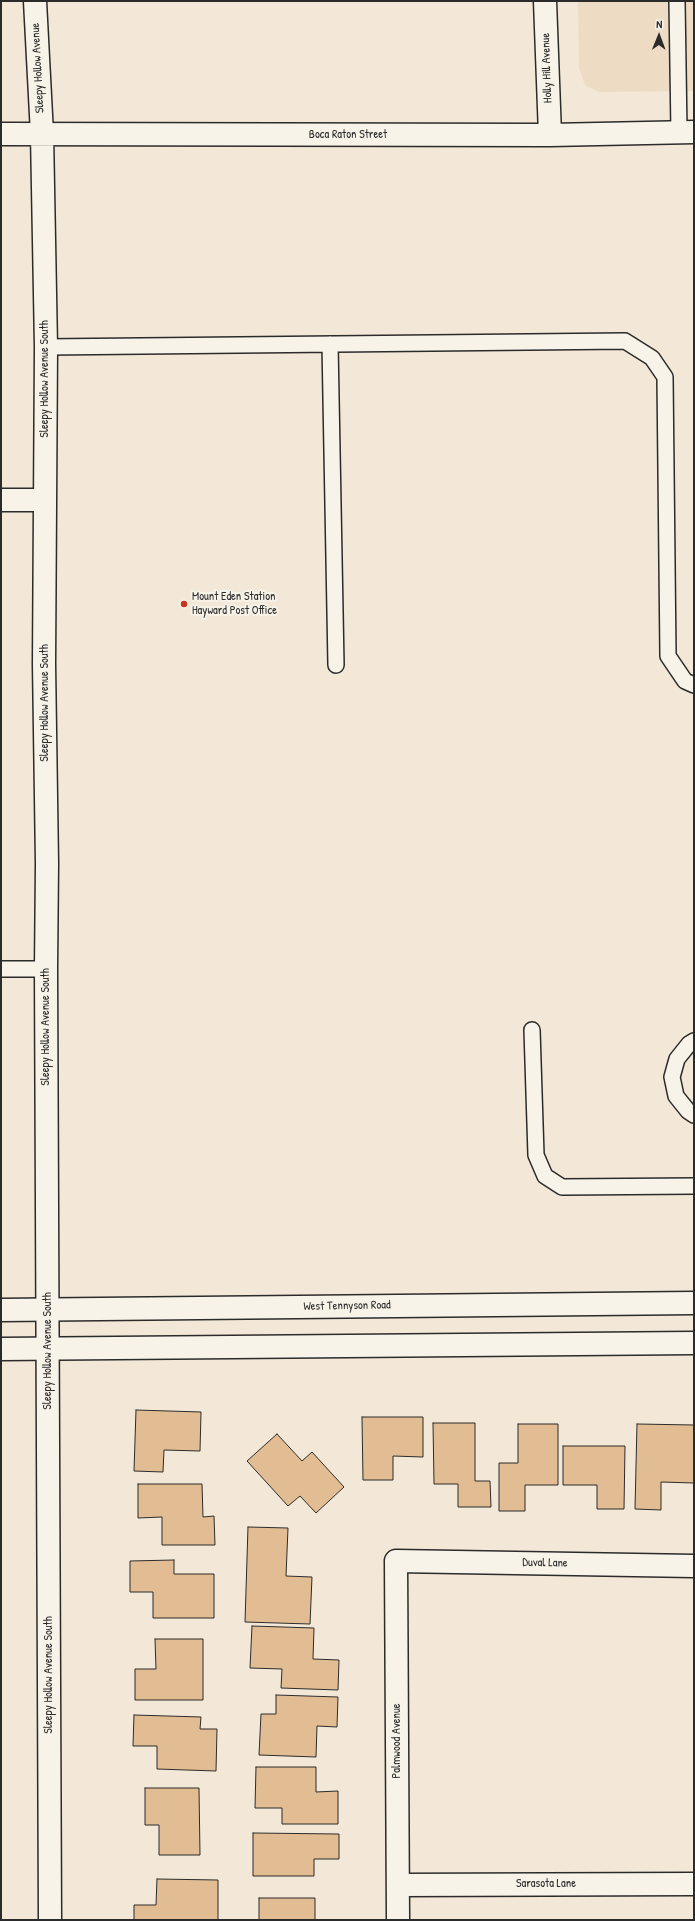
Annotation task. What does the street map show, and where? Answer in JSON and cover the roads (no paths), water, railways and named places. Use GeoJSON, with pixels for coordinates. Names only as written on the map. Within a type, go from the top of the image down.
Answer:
{"type":"FeatureCollection","features":[{"type":"Feature","properties":{"kind":"street","name":"Sleepy Hollow Avenue"},"geometry":{"type":"LineString","coordinates":[[35,1],[42,134]]}},
{"type":"Feature","properties":{"kind":"street","name":"Holly Hill Avenue"},"geometry":{"type":"LineString","coordinates":[[545,1],[550,135]]}},
{"type":"Feature","properties":{"kind":"street","name":"Boca Raton Street"},"geometry":{"type":"LineString","coordinates":[[1,134],[550,135],[687,132]]}},
{"type":"Feature","properties":{"kind":"street","name":"Sleepy Hollow Avenue South"},"geometry":{"type":"LineString","coordinates":[[42,134],[46,347],[44,500],[47,864],[46,969],[50,1920]]}},
{"type":"Feature","properties":{"kind":"street"},"geometry":{"type":"LineString","coordinates":[[1,500],[44,500]]}},
{"type":"Feature","properties":{"kind":"street","name":"West Tennyson Road"},"geometry":{"type":"LineString","coordinates":[[1,1310],[694,1303]]}},
{"type":"Feature","properties":{"kind":"street"},"geometry":{"type":"LineString","coordinates":[[1,1349],[694,1343]]}},
{"type":"Feature","properties":{"kind":"street","name":"Duval Lane"},"geometry":{"type":"LineString","coordinates":[[396,1561],[694,1566]]}},
{"type":"Feature","properties":{"kind":"street","name":"Palmwood Avenue"},"geometry":{"type":"LineString","coordinates":[[396,1561],[398,1920]]}},
{"type":"Feature","properties":{"kind":"street","name":"Sarasota Lane"},"geometry":{"type":"LineString","coordinates":[[398,1885],[694,1884]]}},
{"type":"Feature","properties":{"kind":"lane"},"geometry":{"type":"LineString","coordinates":[[677,1],[687,132]]}},
{"type":"Feature","properties":{"kind":"lane"},"geometry":{"type":"LineString","coordinates":[[46,347],[625,340],[652,358],[665,377],[668,656],[685,681],[694,685]]}},
{"type":"Feature","properties":{"kind":"lane"},"geometry":{"type":"LineString","coordinates":[[330,344],[336,664]]}},
{"type":"Feature","properties":{"kind":"lane"},"geometry":{"type":"LineString","coordinates":[[1,969],[46,969]]}},
{"type":"Feature","properties":{"kind":"lane"},"geometry":{"type":"LineString","coordinates":[[532,1030],[536,1155],[545,1176],[562,1187],[694,1186]]}},
{"type":"Feature","properties":{"kind":"lane"},"geometry":{"type":"LineString","coordinates":[[694,1041],[688,1044],[677,1059],[672,1077],[676,1096],[688,1111],[694,1115]]}},
{"type":"Feature","properties":{"kind":"place","name":"Mount Eden Station Hayward Post Office"},"geometry":{"type":"Point","coordinates":[184,604]}}]}
